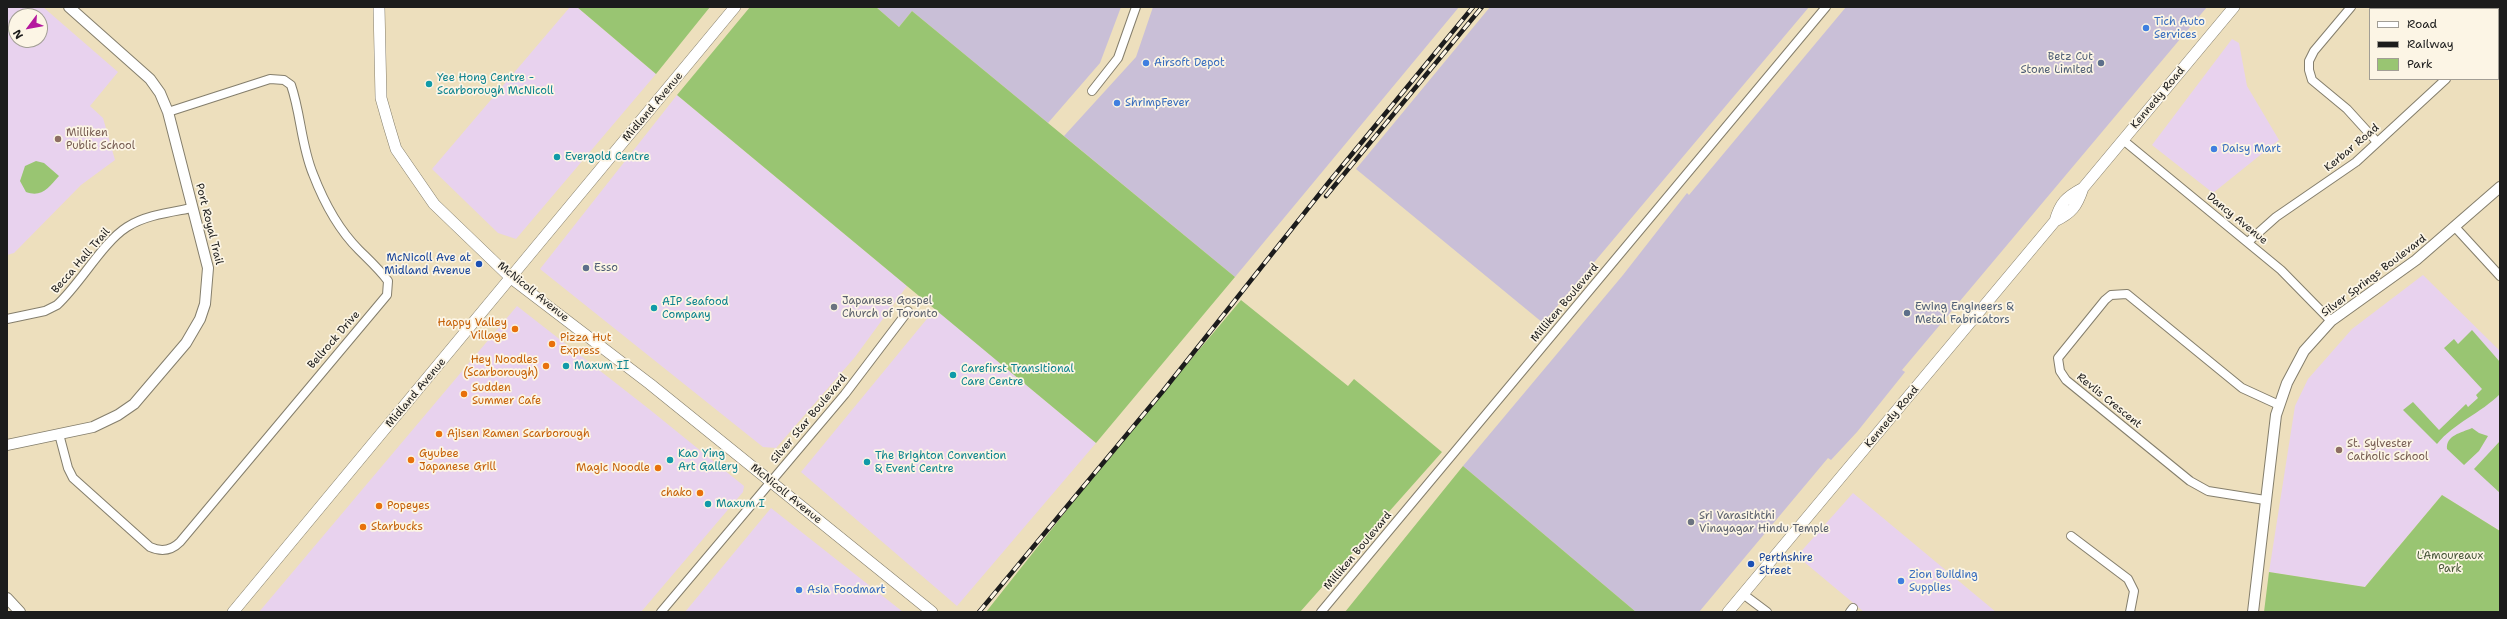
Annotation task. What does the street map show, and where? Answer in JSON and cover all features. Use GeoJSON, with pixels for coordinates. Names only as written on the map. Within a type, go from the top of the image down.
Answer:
{"type":"FeatureCollection","features":[{"type":"Feature","properties":{"kind":"main road","name":"McNicoll Avenue"},"geometry":{"type":"LineString","coordinates":[[378,7],[382,98],[396,149],[434,204],[511,278],[650,384],[932,612]]}},
{"type":"Feature","properties":{"kind":"main road","name":"Midland Avenue"},"geometry":{"type":"LineString","coordinates":[[233,612],[735,7]]}},
{"type":"Feature","properties":{"kind":"main road","name":"Kennedy Road"},"geometry":{"type":"LineString","coordinates":[[1728,612],[2055,221],[2074,209],[2083,188],[2234,7]]}},
{"type":"Feature","properties":{"kind":"street","name":"Port Royal Trail"},"geometry":{"type":"LineString","coordinates":[[7,445],[103,423],[128,409],[195,329],[205,304],[208,268],[168,112],[160,93],[150,79],[69,7]]}},
{"type":"Feature","properties":{"kind":"street"},"geometry":{"type":"LineString","coordinates":[[1092,91],[1118,58],[1136,7]]}},
{"type":"Feature","properties":{"kind":"street","name":"Milliken Boulevard"},"geometry":{"type":"LineString","coordinates":[[1321,612],[1826,7]]}},
{"type":"Feature","properties":{"kind":"street"},"geometry":{"type":"LineString","coordinates":[[2351,7],[2314,51],[2309,61],[2309,70],[2312,80],[2347,109],[2377,142]]}},
{"type":"Feature","properties":{"kind":"street","name":"Bellrock Drive"},"geometry":{"type":"LineString","coordinates":[[59,434],[68,468],[80,486],[150,546],[161,550],[172,548],[180,542],[387,295],[388,281],[374,263],[358,249],[323,198],[312,173],[302,140],[290,85],[284,80],[270,79],[168,112]]}},
{"type":"Feature","properties":{"kind":"street","name":"Kerbar Road"},"geometry":{"type":"LineString","coordinates":[[2248,242],[2276,217],[2341,173],[2445,80]]}},
{"type":"Feature","properties":{"kind":"street","name":"Dancy Avenue"},"geometry":{"type":"LineString","coordinates":[[2123,140],[2248,242],[2303,290],[2331,321]]}},
{"type":"Feature","properties":{"kind":"street","name":"Silver Springs Boulevard"},"geometry":{"type":"LineString","coordinates":[[2253,612],[2279,405],[2304,351],[2331,321],[2414,262],[2500,187]]}},
{"type":"Feature","properties":{"kind":"street","name":"Becca Hall Trail"},"geometry":{"type":"LineString","coordinates":[[7,319],[45,311],[57,304],[114,238],[128,226],[144,220],[192,208]]}},
{"type":"Feature","properties":{"kind":"street"},"geometry":{"type":"LineString","coordinates":[[2455,227],[2500,276]]}},
{"type":"Feature","properties":{"kind":"street","name":"Revlis Crescent"},"geometry":{"type":"LineString","coordinates":[[2266,500],[2208,492],[2190,481],[2066,380],[2060,371],[2058,358],[2105,300],[2112,295],[2127,294],[2242,388],[2279,405]]}},
{"type":"Feature","properties":{"kind":"street","name":"Silver Star Boulevard"},"geometry":{"type":"LineString","coordinates":[[661,612],[845,394],[908,311]]}},
{"type":"Feature","properties":{"kind":"street"},"geometry":{"type":"LineString","coordinates":[[2072,536],[2128,579],[2134,592],[2130,612]]}},
{"type":"Feature","properties":{"kind":"street"},"geometry":{"type":"LineString","coordinates":[[1743,594],[1767,612]]}},
{"type":"Feature","properties":{"kind":"street"},"geometry":{"type":"LineString","coordinates":[[7,598],[20,612]]}},
{"type":"Feature","properties":{"kind":"shaded area","name":"Milliken Public School"},"geometry":{"type":"Polygon","coordinates":[[[7,7],[43,7],[44,8],[8,8],[8,48],[48,48],[48,11],[118,72],[90,106],[103,118],[115,160],[81,185],[14,253],[7,255],[7,7]]]}},
{"type":"Feature","properties":{"kind":"shaded area"},"geometry":{"type":"Polygon","coordinates":[[[570,7],[577,7],[656,74],[516,239],[498,233],[432,169],[570,7]]]}},
{"type":"Feature","properties":{"kind":"shaded area"},"geometry":{"type":"Polygon","coordinates":[[[876,7],[1121,7],[1100,63],[1048,123],[912,11],[899,27],[876,7]]]}},
{"type":"Feature","properties":{"kind":"shaded area"},"geometry":{"type":"Polygon","coordinates":[[[1153,7],[1459,7],[1235,277],[1064,136],[1136,57],[1153,7]]]}},
{"type":"Feature","properties":{"kind":"shaded area"},"geometry":{"type":"Polygon","coordinates":[[[1490,7],[1809,7],[1543,323],[1356,169],[1490,7]]]}},
{"type":"Feature","properties":{"kind":"shaded area"},"geometry":{"type":"Polygon","coordinates":[[[1846,7],[2207,7],[1902,370],[1905,372],[1857,432],[1831,460],[1828,458],[1699,612],[1636,612],[1463,466],[1623,275],[1687,193],[1689,195],[1846,7]]]}},
{"type":"Feature","properties":{"kind":"shaded area"},"geometry":{"type":"Polygon","coordinates":[[[2232,39],[2239,43],[2247,86],[2279,140],[2213,193],[2152,145],[2232,39]]]}},
{"type":"Feature","properties":{"kind":"shaded area"},"geometry":{"type":"Polygon","coordinates":[[[677,95],[907,286],[855,357],[776,448],[763,447],[540,269],[677,95]]]}},
{"type":"Feature","properties":{"kind":"shaded area"},"geometry":{"type":"Polygon","coordinates":[[[2423,275],[2500,351],[2500,531],[2442,495],[2365,587],[2269,572],[2295,406],[2308,379],[2352,329],[2423,275]]]}},
{"type":"Feature","properties":{"kind":"shaded area"},"geometry":{"type":"Polygon","coordinates":[[[517,306],[649,409],[744,486],[743,492],[641,612],[259,612],[517,306]]]}},
{"type":"Feature","properties":{"kind":"shaded area"},"geometry":{"type":"Polygon","coordinates":[[[935,309],[1096,443],[957,606],[801,472],[935,309]]]}},
{"type":"Feature","properties":{"kind":"shaded area"},"geometry":{"type":"Polygon","coordinates":[[[1853,493],[1996,612],[1864,612],[1797,556],[1853,493]]]}},
{"type":"Feature","properties":{"kind":"shaded area"},"geometry":{"type":"Polygon","coordinates":[[[771,508],[903,612],[685,612],[771,508]]]}},
{"type":"Feature","properties":{"kind":"green space"},"geometry":{"type":"Polygon","coordinates":[[[577,7],[710,7],[656,74],[577,7]]]}},
{"type":"Feature","properties":{"kind":"green space"},"geometry":{"type":"Polygon","coordinates":[[[750,7],[876,7],[899,27],[912,11],[1235,277],[1096,443],[677,95],[750,7]]]}},
{"type":"Feature","properties":{"kind":"green space"},"geometry":{"type":"Polygon","coordinates":[[[36,161],[44,163],[59,176],[45,190],[36,194],[26,192],[20,181],[25,166],[36,161]]]}},
{"type":"Feature","properties":{"kind":"green space"},"geometry":{"type":"Polygon","coordinates":[[[1241,300],[1348,386],[1354,379],[1442,452],[1300,612],[986,612],[1112,453],[1241,300]]]}},
{"type":"Feature","properties":{"kind":"green space"},"geometry":{"type":"Polygon","coordinates":[[[2472,330],[2500,362],[2500,394],[2485,407],[2451,430],[2437,444],[2403,410],[2413,402],[2439,430],[2466,404],[2468,407],[2478,398],[2476,395],[2482,389],[2444,348],[2454,339],[2458,344],[2472,330]]]}},
{"type":"Feature","properties":{"kind":"green space"},"geometry":{"type":"Polygon","coordinates":[[[2472,428],[2479,433],[2488,436],[2479,451],[2464,465],[2447,449],[2447,444],[2455,435],[2472,428]]]}},
{"type":"Feature","properties":{"kind":"green space"},"geometry":{"type":"Polygon","coordinates":[[[2500,441],[2500,493],[2474,469],[2500,441]]]}},
{"type":"Feature","properties":{"kind":"green space"},"geometry":{"type":"Polygon","coordinates":[[[1463,466],[1636,612],[1345,612],[1463,466]]]}},
{"type":"Feature","properties":{"kind":"green space","name":"L'Amoureaux Park"},"geometry":{"type":"Polygon","coordinates":[[[2442,495],[2500,531],[2500,612],[2264,612],[2269,572],[2365,587],[2442,495]]]}},
{"type":"Feature","properties":{"kind":"railway"},"geometry":{"type":"LineString","coordinates":[[979,612],[1163,391],[1329,182],[1473,7]]}},
{"type":"Feature","properties":{"kind":"railway"},"geometry":{"type":"LineString","coordinates":[[1326,196],[1482,7]]}},
{"type":"Feature","properties":{"kind":"place","name":"Tich Auto Services"},"geometry":{"type":"Point","coordinates":[2146,28]}},
{"type":"Feature","properties":{"kind":"place","name":"Airsoft Depot"},"geometry":{"type":"Point","coordinates":[1146,63]}},
{"type":"Feature","properties":{"kind":"place","name":"Betz Cut Stone Limited"},"geometry":{"type":"Point","coordinates":[2101,63]}},
{"type":"Feature","properties":{"kind":"place","name":"Yee Hong Centre - Scarborough McNicoll"},"geometry":{"type":"Point","coordinates":[429,84]}},
{"type":"Feature","properties":{"kind":"place","name":"ShrimpFever"},"geometry":{"type":"Point","coordinates":[1117,103]}},
{"type":"Feature","properties":{"kind":"place","name":"Milliken Public School"},"geometry":{"type":"Point","coordinates":[58,139]}},
{"type":"Feature","properties":{"kind":"place","name":"Daisy Mart"},"geometry":{"type":"Point","coordinates":[2214,149]}},
{"type":"Feature","properties":{"kind":"place","name":"Evergold Centre"},"geometry":{"type":"Point","coordinates":[557,157]}},
{"type":"Feature","properties":{"kind":"place","name":"McNicoll Ave at Midland Avenue"},"geometry":{"type":"Point","coordinates":[479,264]}},
{"type":"Feature","properties":{"kind":"place","name":"Esso"},"geometry":{"type":"Point","coordinates":[586,268]}},
{"type":"Feature","properties":{"kind":"place","name":"Japanese Gospel Church of Toronto"},"geometry":{"type":"Point","coordinates":[834,307]}},
{"type":"Feature","properties":{"kind":"place","name":"AIP Seafood Company"},"geometry":{"type":"Point","coordinates":[654,308]}},
{"type":"Feature","properties":{"kind":"place","name":"Ewing Engineers & Metal Fabricators"},"geometry":{"type":"Point","coordinates":[1907,313]}},
{"type":"Feature","properties":{"kind":"place","name":"Happy Valley Village"},"geometry":{"type":"Point","coordinates":[515,329]}},
{"type":"Feature","properties":{"kind":"place","name":"Pizza Hut Express"},"geometry":{"type":"Point","coordinates":[552,344]}},
{"type":"Feature","properties":{"kind":"place","name":"Hey Noodles (Scarborough)"},"geometry":{"type":"Point","coordinates":[546,366]}},
{"type":"Feature","properties":{"kind":"place","name":"Maxum II"},"geometry":{"type":"Point","coordinates":[566,366]}},
{"type":"Feature","properties":{"kind":"place","name":"Carefirst Transitional Care Centre"},"geometry":{"type":"Point","coordinates":[953,375]}},
{"type":"Feature","properties":{"kind":"place","name":"Sudden Summer Cafe"},"geometry":{"type":"Point","coordinates":[464,394]}},
{"type":"Feature","properties":{"kind":"place","name":"Ajisen Ramen Scarborough"},"geometry":{"type":"Point","coordinates":[439,434]}},
{"type":"Feature","properties":{"kind":"place","name":"St. Sylvester Catholic School"},"geometry":{"type":"Point","coordinates":[2339,450]}},
{"type":"Feature","properties":{"kind":"place","name":"Gyubee Japanese Grill"},"geometry":{"type":"Point","coordinates":[411,460]}},
{"type":"Feature","properties":{"kind":"place","name":"Kao Ying Art Gallery"},"geometry":{"type":"Point","coordinates":[670,460]}},
{"type":"Feature","properties":{"kind":"place","name":"The Brighton Convention & Event Centre"},"geometry":{"type":"Point","coordinates":[867,462]}},
{"type":"Feature","properties":{"kind":"place","name":"Magic Noodle"},"geometry":{"type":"Point","coordinates":[658,468]}},
{"type":"Feature","properties":{"kind":"place","name":"chako"},"geometry":{"type":"Point","coordinates":[700,493]}},
{"type":"Feature","properties":{"kind":"place","name":"Maxum I"},"geometry":{"type":"Point","coordinates":[708,504]}},
{"type":"Feature","properties":{"kind":"place","name":"Popeyes"},"geometry":{"type":"Point","coordinates":[379,506]}},
{"type":"Feature","properties":{"kind":"place","name":"Sri Varasiththi Vinayagar Hindu Temple"},"geometry":{"type":"Point","coordinates":[1691,522]}},
{"type":"Feature","properties":{"kind":"place","name":"Starbucks"},"geometry":{"type":"Point","coordinates":[363,527]}},
{"type":"Feature","properties":{"kind":"place","name":"Perthshire Street"},"geometry":{"type":"Point","coordinates":[1751,564]}},
{"type":"Feature","properties":{"kind":"place","name":"Zion Building Supplies"},"geometry":{"type":"Point","coordinates":[1901,581]}},
{"type":"Feature","properties":{"kind":"place","name":"Asia Foodmart"},"geometry":{"type":"Point","coordinates":[799,590]}}]}
